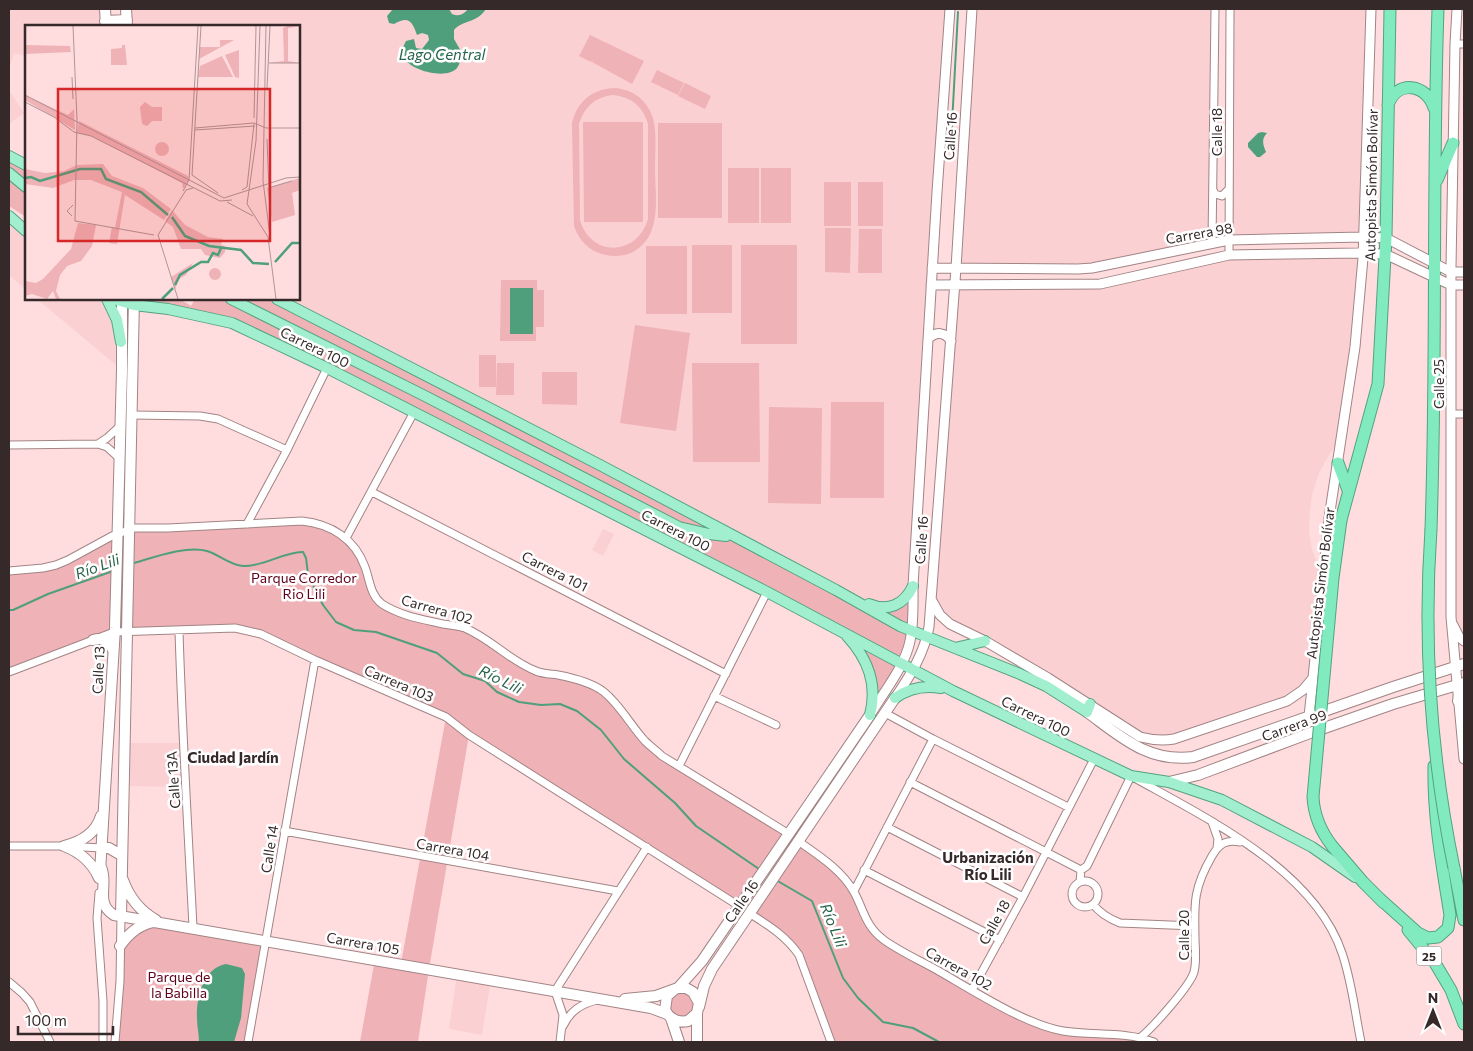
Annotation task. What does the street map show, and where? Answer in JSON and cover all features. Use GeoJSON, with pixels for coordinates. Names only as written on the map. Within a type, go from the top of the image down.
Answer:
{"type":"FeatureCollection","features":[{"type":"Feature","properties":{"kind":"highway","name":"Autopista Simón Bolívar"},"geometry":{"type":"LineString","coordinates":[[1390,9],[1386,238],[1378,384],[1341,520],[1332,588],[1313,797],[1318,823],[1332,847],[1404,924],[1435,962],[1451,990],[1464,1024]]}},
{"type":"Feature","properties":{"kind":"highway"},"geometry":{"type":"LineString","coordinates":[[1379,898],[1421,935],[1431,938],[1438,937],[1448,928],[1450,919],[1448,869],[1434,750],[1428,639],[1434,422],[1434,110],[1438,9]]}},
{"type":"Feature","properties":{"kind":"highway"},"geometry":{"type":"LineString","coordinates":[[1388,109],[1390,101],[1395,94],[1403,89],[1411,88],[1420,90],[1429,96],[1434,110]]}},
{"type":"Feature","properties":{"kind":"highway"},"geometry":{"type":"LineString","coordinates":[[1435,184],[1453,143]]}},
{"type":"Feature","properties":{"kind":"highway"},"geometry":{"type":"LineString","coordinates":[[1338,463],[1348,490]]}},
{"type":"Feature","properties":{"kind":"highway"},"geometry":{"type":"LineString","coordinates":[[1448,869],[1464,920]]}},
{"type":"Feature","properties":{"kind":"main road"},"geometry":{"type":"LineString","coordinates":[[105,9],[105,24],[127,23],[126,9]]}},
{"type":"Feature","properties":{"kind":"main road"},"geometry":{"type":"LineString","coordinates":[[9,156],[25,164]]}},
{"type":"Feature","properties":{"kind":"main road"},"geometry":{"type":"LineString","coordinates":[[9,173],[25,186]]}},
{"type":"Feature","properties":{"kind":"main road"},"geometry":{"type":"LineString","coordinates":[[9,215],[17,224]]}},
{"type":"Feature","properties":{"kind":"main road"},"geometry":{"type":"LineString","coordinates":[[107,300],[117,320],[121,342]]}},
{"type":"Feature","properties":{"kind":"main road","name":"Calle 13"},"geometry":{"type":"LineString","coordinates":[[100,879],[116,595],[121,342],[119,300]]}},
{"type":"Feature","properties":{"kind":"main road","name":"Carrera 100"},"geometry":{"type":"LineString","coordinates":[[119,300],[232,323],[327,368],[768,592],[953,691],[1131,776]]}},
{"type":"Feature","properties":{"kind":"main road"},"geometry":{"type":"LineString","coordinates":[[233,300],[424,395],[679,527],[709,534],[732,536]]}},
{"type":"Feature","properties":{"kind":"main road","name":"Carrera 100"},"geometry":{"type":"LineString","coordinates":[[279,300],[600,465],[900,626],[1046,686],[1088,708],[1142,750],[1170,757]]}},
{"type":"Feature","properties":{"kind":"main road","name":"Calle 13"},"geometry":{"type":"LineString","coordinates":[[121,916],[134,302]]}},
{"type":"Feature","properties":{"kind":"main road"},"geometry":{"type":"LineString","coordinates":[[836,590],[873,606],[888,608],[896,606],[904,600],[909,595],[913,586]]}},
{"type":"Feature","properties":{"kind":"main road"},"geometry":{"type":"LineString","coordinates":[[841,630],[861,653],[869,671],[873,694],[870,715]]}},
{"type":"Feature","properties":{"kind":"main road"},"geometry":{"type":"LineString","coordinates":[[93,640],[107,641],[113,650]]}},
{"type":"Feature","properties":{"kind":"main road"},"geometry":{"type":"LineString","coordinates":[[955,648],[985,641]]}},
{"type":"Feature","properties":{"kind":"main road","name":"Carrera 99"},"geometry":{"type":"LineString","coordinates":[[1170,757],[1193,757],[1460,665]]}},
{"type":"Feature","properties":{"kind":"main road"},"geometry":{"type":"LineString","coordinates":[[1458,701],[1462,685]]}},
{"type":"Feature","properties":{"kind":"main road","name":"Carrera 99"},"geometry":{"type":"LineString","coordinates":[[1131,776],[1169,782],[1198,775],[1394,704],[1462,685]]}},
{"type":"Feature","properties":{"kind":"main road"},"geometry":{"type":"LineString","coordinates":[[895,698],[909,690],[925,686],[953,691]]}},
{"type":"Feature","properties":{"kind":"main road","name":"Calle 16"},"geometry":{"type":"LineString","coordinates":[[698,1010],[704,986],[712,969],[895,698]]}},
{"type":"Feature","properties":{"kind":"main road","name":"Calle 16"},"geometry":{"type":"LineString","coordinates":[[676,989],[702,961],[870,715]]}},
{"type":"Feature","properties":{"kind":"main road"},"geometry":{"type":"LineString","coordinates":[[1169,782],[1213,796],[1255,816],[1312,847],[1363,882]]}},
{"type":"Feature","properties":{"kind":"main road"},"geometry":{"type":"LineString","coordinates":[[64,846],[73,844],[89,835],[100,821],[104,808]]}},
{"type":"Feature","properties":{"kind":"main road"},"geometry":{"type":"LineString","coordinates":[[64,846],[83,855],[100,879]]}},
{"type":"Feature","properties":{"kind":"main road"},"geometry":{"type":"LineString","coordinates":[[102,848],[109,848],[121,855]]}},
{"type":"Feature","properties":{"kind":"main road"},"geometry":{"type":"LineString","coordinates":[[101,867],[104,875],[102,894],[104,905],[110,913],[121,916]]}},
{"type":"Feature","properties":{"kind":"main road"},"geometry":{"type":"LineString","coordinates":[[122,876],[125,886],[136,903],[142,910],[159,922]]}},
{"type":"Feature","properties":{"kind":"main road","name":"Carrera 105"},"geometry":{"type":"LineString","coordinates":[[121,916],[651,1008],[669,1016]]}},
{"type":"Feature","properties":{"kind":"main road"},"geometry":{"type":"LineString","coordinates":[[120,946],[132,931],[150,923],[159,922]]}},
{"type":"Feature","properties":{"kind":"main road"},"geometry":{"type":"LineString","coordinates":[[679,1042],[665,1010],[665,1001],[667,996],[676,989],[686,988],[693,992],[698,999],[697,1042]]}},
{"type":"Feature","properties":{"kind":"main road","name":"Carrera 105"},"geometry":{"type":"LineString","coordinates":[[601,999],[642,998],[656,996],[676,989]]}},
{"type":"Feature","properties":{"kind":"main road"},"geometry":{"type":"LineString","coordinates":[[669,1016],[676,1021],[688,1021],[698,1010]]}},
{"type":"Feature","properties":{"kind":"street","name":"Calle 16"},"geometry":{"type":"LineString","coordinates":[[870,715],[901,663],[910,641],[912,630],[932,268],[950,9]]}},
{"type":"Feature","properties":{"kind":"street","name":"Calle 16"},"geometry":{"type":"LineString","coordinates":[[895,698],[913,670],[927,637],[956,268],[972,9]]}},
{"type":"Feature","properties":{"kind":"street","name":"Calle 18"},"geometry":{"type":"LineString","coordinates":[[1212,243],[1215,9]]}},
{"type":"Feature","properties":{"kind":"street","name":"Calle 18"},"geometry":{"type":"LineString","coordinates":[[1229,255],[1230,9]]}},
{"type":"Feature","properties":{"kind":"street"},"geometry":{"type":"LineString","coordinates":[[1309,716],[1329,518],[1355,347],[1363,253],[1371,9]]}},
{"type":"Feature","properties":{"kind":"street","name":"Calle 25"},"geometry":{"type":"LineString","coordinates":[[1457,9],[1460,44],[1453,143],[1451,272],[1451,617],[1462,685]]}},
{"type":"Feature","properties":{"kind":"street"},"geometry":{"type":"LineString","coordinates":[[1213,190],[1216,194],[1222,196],[1229,189]]}},
{"type":"Feature","properties":{"kind":"street","name":"Carrera 98"},"geometry":{"type":"LineString","coordinates":[[932,268],[1092,268],[1229,240],[1363,237],[1386,238],[1451,272],[1464,272]]}},
{"type":"Feature","properties":{"kind":"street","name":"Carrera 98"},"geometry":{"type":"LineString","coordinates":[[931,285],[1100,284],[1229,255],[1363,253],[1385,254],[1451,285],[1464,285]]}},
{"type":"Feature","properties":{"kind":"street"},"geometry":{"type":"LineString","coordinates":[[1012,285],[1005,282],[1006,274],[1025,272],[1028,269]]}},
{"type":"Feature","properties":{"kind":"street"},"geometry":{"type":"LineString","coordinates":[[928,339],[934,334],[941,334],[945,335],[950,341]]}},
{"type":"Feature","properties":{"kind":"street"},"geometry":{"type":"LineString","coordinates":[[247,524],[287,450],[327,368]]}},
{"type":"Feature","properties":{"kind":"street"},"geometry":{"type":"LineString","coordinates":[[346,538],[414,412]]}},
{"type":"Feature","properties":{"kind":"street"},"geometry":{"type":"LineString","coordinates":[[1452,414],[1464,414]]}},
{"type":"Feature","properties":{"kind":"street"},"geometry":{"type":"LineString","coordinates":[[132,416],[200,416],[218,419],[287,450]]}},
{"type":"Feature","properties":{"kind":"street"},"geometry":{"type":"LineString","coordinates":[[98,444],[120,426]]}},
{"type":"Feature","properties":{"kind":"street"},"geometry":{"type":"LineString","coordinates":[[9,445],[98,444],[107,447],[119,458]]}},
{"type":"Feature","properties":{"kind":"street","name":"Carrera 101"},"geometry":{"type":"LineString","coordinates":[[372,492],[726,674]]}},
{"type":"Feature","properties":{"kind":"street","name":"Carrera 102"},"geometry":{"type":"LineString","coordinates":[[9,571],[56,565],[117,533],[129,529],[302,521],[316,522],[329,527],[346,538],[356,549],[365,566],[372,592],[380,602],[410,617],[462,627],[478,634],[523,665],[538,672],[572,678],[591,684],[615,703],[645,741],[662,756],[789,834]]}},
{"type":"Feature","properties":{"kind":"street"},"geometry":{"type":"LineString","coordinates":[[680,766],[768,592]]}},
{"type":"Feature","properties":{"kind":"street","name":"Carrera 100"},"geometry":{"type":"LineString","coordinates":[[931,599],[940,615],[950,624],[985,641],[1048,678],[1088,708],[1140,737],[1150,740],[1168,740],[1287,701],[1303,690],[1313,678]]}},
{"type":"Feature","properties":{"kind":"street"},"geometry":{"type":"LineString","coordinates":[[1451,617],[1460,637],[1464,641]]}},
{"type":"Feature","properties":{"kind":"street","name":"Carrera 103"},"geometry":{"type":"LineString","coordinates":[[9,672],[114,632],[235,628],[261,634],[314,660],[446,717],[469,734],[739,906]]}},
{"type":"Feature","properties":{"kind":"street","name":"Calle 13A"},"geometry":{"type":"LineString","coordinates":[[179,631],[183,743],[194,928]]}},
{"type":"Feature","properties":{"kind":"street","name":"Calle 14"},"geometry":{"type":"LineString","coordinates":[[248,1042],[314,660]]}},
{"type":"Feature","properties":{"kind":"street"},"geometry":{"type":"LineString","coordinates":[[714,696],[776,725]]}},
{"type":"Feature","properties":{"kind":"street"},"geometry":{"type":"LineString","coordinates":[[1458,701],[1464,758]]}},
{"type":"Feature","properties":{"kind":"street"},"geometry":{"type":"LineString","coordinates":[[885,713],[1068,807]]}},
{"type":"Feature","properties":{"kind":"street"},"geometry":{"type":"LineString","coordinates":[[854,891],[933,739]]}},
{"type":"Feature","properties":{"kind":"street","name":"Calle 18"},"geometry":{"type":"LineString","coordinates":[[972,990],[1094,759]]}},
{"type":"Feature","properties":{"kind":"street"},"geometry":{"type":"LineString","coordinates":[[1081,870],[1087,866],[1131,776]]}},
{"type":"Feature","properties":{"kind":"street","name":"Carrera 100"},"geometry":{"type":"LineString","coordinates":[[1131,776],[1243,842],[1277,866],[1296,883],[1317,908],[1342,952],[1362,1042]]}},
{"type":"Feature","properties":{"kind":"street"},"geometry":{"type":"LineString","coordinates":[[910,782],[1081,870]]}},
{"type":"Feature","properties":{"kind":"street"},"geometry":{"type":"LineString","coordinates":[[1212,822],[1218,839],[1217,848]]}},
{"type":"Feature","properties":{"kind":"street"},"geometry":{"type":"LineString","coordinates":[[887,827],[1023,896]]}},
{"type":"Feature","properties":{"kind":"street","name":"Carrera 104"},"geometry":{"type":"LineString","coordinates":[[284,831],[618,891]]}},
{"type":"Feature","properties":{"kind":"street"},"geometry":{"type":"LineString","coordinates":[[1217,848],[1228,840],[1243,842]]}},
{"type":"Feature","properties":{"kind":"street","name":"Carrera 102"},"geometry":{"type":"LineString","coordinates":[[798,841],[828,862],[854,891],[867,922],[884,940],[972,990],[1004,1008],[1046,1027],[1064,1031],[1141,1037],[1154,1042]]}},
{"type":"Feature","properties":{"kind":"street"},"geometry":{"type":"LineString","coordinates":[[9,846],[102,848]]}},
{"type":"Feature","properties":{"kind":"street"},"geometry":{"type":"LineString","coordinates":[[560,1042],[563,1015],[555,991],[647,847]]}},
{"type":"Feature","properties":{"kind":"street","name":"Calle 20"},"geometry":{"type":"LineString","coordinates":[[1141,1037],[1154,1025],[1194,974],[1196,963],[1195,897],[1202,873],[1217,848]]}},
{"type":"Feature","properties":{"kind":"street"},"geometry":{"type":"LineString","coordinates":[[864,870],[1000,940]]}},
{"type":"Feature","properties":{"kind":"street"},"geometry":{"type":"LineString","coordinates":[[1080,882],[1081,870]]}},
{"type":"Feature","properties":{"kind":"street","name":"Calle 13"},"geometry":{"type":"LineString","coordinates":[[100,879],[98,918],[103,1001],[103,1042]]}},
{"type":"Feature","properties":{"kind":"street"},"geometry":{"type":"LineString","coordinates":[[1080,882],[1091,883],[1096,888],[1098,894],[1093,904],[1085,907],[1080,906],[1074,901],[1072,892],[1076,884],[1080,882]]}},
{"type":"Feature","properties":{"kind":"street"},"geometry":{"type":"LineString","coordinates":[[1093,904],[1110,919],[1120,924],[1195,926]]}},
{"type":"Feature","properties":{"kind":"street"},"geometry":{"type":"LineString","coordinates":[[749,913],[790,942],[799,955],[831,1042]]}},
{"type":"Feature","properties":{"kind":"street","name":"Calle 13"},"geometry":{"type":"LineString","coordinates":[[115,1042],[121,916]]}},
{"type":"Feature","properties":{"kind":"street"},"geometry":{"type":"LineString","coordinates":[[9,982],[22,992],[30,1002],[50,1042]]}},
{"type":"Feature","properties":{"kind":"street"},"geometry":{"type":"LineString","coordinates":[[562,1028],[566,1020],[580,1006],[601,999]]}},
{"type":"Feature","properties":{"kind":"shaded area"},"geometry":{"type":"Polygon","coordinates":[[[9,9],[105,9],[106,25],[25,25],[25,56],[14,53],[9,70],[9,9]]]}},
{"type":"Feature","properties":{"kind":"shaded area"},"geometry":{"type":"Polygon","coordinates":[[[126,9],[950,9],[915,565],[904,600],[873,605],[279,300],[300,300],[300,25],[127,25],[126,9]]]}},
{"type":"Feature","properties":{"kind":"shaded area"},"geometry":{"type":"Polygon","coordinates":[[[972,9],[1215,9],[1212,243],[1092,268],[956,268],[972,9]]]}},
{"type":"Feature","properties":{"kind":"shaded area"},"geometry":{"type":"Polygon","coordinates":[[[1230,9],[1371,9],[1363,237],[1229,240],[1230,9]]]}},
{"type":"Feature","properties":{"kind":"shaded area"},"geometry":{"type":"Polygon","coordinates":[[[9,90],[24,113],[9,124],[9,90]]]}},
{"type":"Feature","properties":{"kind":"shaded area"},"geometry":{"type":"Polygon","coordinates":[[[17,224],[25,230],[25,289],[9,275],[9,225],[17,224]]]}},
{"type":"Feature","properties":{"kind":"shaded area"},"geometry":{"type":"Polygon","coordinates":[[[1363,253],[1341,437],[1319,473],[1312,495],[1310,511],[1309,531],[1312,550],[1323,577],[1313,678],[1294,697],[1174,739],[1150,740],[950,624],[931,599],[954,285],[1087,285],[1229,255],[1363,253]]]}},
{"type":"Feature","properties":{"kind":"shaded area"},"geometry":{"type":"Polygon","coordinates":[[[38,300],[108,300],[111,305],[122,370],[38,300]]]}},
{"type":"Feature","properties":{"kind":"shaded area"},"geometry":{"type":"Polygon","coordinates":[[[1452,414],[1464,414],[1464,641],[1454,626],[1452,414]]]}},
{"type":"Feature","properties":{"kind":"shaded area"},"geometry":{"type":"Polygon","coordinates":[[[603,529],[614,534],[603,556],[592,550],[603,529]]]}},
{"type":"Feature","properties":{"kind":"shaded area"},"geometry":{"type":"Polygon","coordinates":[[[125,743],[183,743],[187,787],[123,786],[125,743]]]}},
{"type":"Feature","properties":{"kind":"shaded area"},"geometry":{"type":"Polygon","coordinates":[[[457,974],[491,980],[482,1035],[449,1029],[457,974]]]}},
{"type":"Feature","properties":{"kind":"green space"},"geometry":{"type":"Polygon","coordinates":[[[590,35],[644,61],[632,84],[592,62],[593,60],[591,62],[579,56],[590,35]]]}},
{"type":"Feature","properties":{"kind":"green space"},"geometry":{"type":"Polygon","coordinates":[[[657,70],[684,83],[678,95],[651,82],[657,70]]]}},
{"type":"Feature","properties":{"kind":"green space"},"geometry":{"type":"Polygon","coordinates":[[[685,83],[711,96],[705,109],[678,96],[685,83]]]}},
{"type":"Feature","properties":{"kind":"green space"},"geometry":{"type":"Polygon","coordinates":[[[616,88],[629,91],[643,101],[653,118],[655,137],[656,203],[653,226],[643,245],[633,252],[616,256],[600,254],[590,248],[582,241],[574,226],[572,124],[577,109],[587,98],[608,89],[616,88]],[[607,96],[591,104],[579,124],[580,220],[585,232],[593,241],[603,246],[614,248],[624,246],[634,240],[642,231],[648,219],[648,124],[639,107],[631,100],[619,96],[607,96]]]}},
{"type":"Feature","properties":{"kind":"green space"},"geometry":{"type":"Polygon","coordinates":[[[583,122],[643,122],[643,222],[584,222],[583,122]]]}},
{"type":"Feature","properties":{"kind":"green space"},"geometry":{"type":"Polygon","coordinates":[[[658,123],[722,123],[722,218],[658,218],[658,123]]]}},
{"type":"Feature","properties":{"kind":"green space"},"geometry":{"type":"Polygon","coordinates":[[[9,156],[25,164],[25,216],[9,206],[9,156]]]}},
{"type":"Feature","properties":{"kind":"green space"},"geometry":{"type":"Polygon","coordinates":[[[728,168],[759,168],[759,223],[728,223],[728,168]]]}},
{"type":"Feature","properties":{"kind":"green space"},"geometry":{"type":"Polygon","coordinates":[[[761,168],[791,168],[791,223],[761,223],[761,168]]]}},
{"type":"Feature","properties":{"kind":"green space"},"geometry":{"type":"Polygon","coordinates":[[[824,182],[851,182],[851,226],[824,226],[824,182]]]}},
{"type":"Feature","properties":{"kind":"green space"},"geometry":{"type":"Polygon","coordinates":[[[858,182],[883,182],[883,226],[858,226],[858,182]]]}},
{"type":"Feature","properties":{"kind":"green space"},"geometry":{"type":"Polygon","coordinates":[[[825,228],[851,228],[850,273],[825,272],[825,228]]]}},
{"type":"Feature","properties":{"kind":"green space"},"geometry":{"type":"Polygon","coordinates":[[[859,229],[882,229],[882,273],[858,273],[859,229]]]}},
{"type":"Feature","properties":{"kind":"green space"},"geometry":{"type":"Polygon","coordinates":[[[692,245],[732,245],[732,313],[692,313],[692,245]]]}},
{"type":"Feature","properties":{"kind":"green space"},"geometry":{"type":"Polygon","coordinates":[[[741,245],[797,245],[797,344],[741,344],[741,245]]]}},
{"type":"Feature","properties":{"kind":"green space"},"geometry":{"type":"Polygon","coordinates":[[[646,246],[687,246],[687,314],[646,314],[646,246]]]}},
{"type":"Feature","properties":{"kind":"green space"},"geometry":{"type":"Polygon","coordinates":[[[501,280],[537,280],[537,290],[544,290],[544,327],[536,327],[536,341],[500,341],[501,280]]]}},
{"type":"Feature","properties":{"kind":"green space"},"geometry":{"type":"Polygon","coordinates":[[[134,300],[182,300],[191,306],[194,300],[279,300],[836,590],[880,608],[909,595],[910,641],[870,715],[872,682],[841,630],[232,323],[134,305],[134,300]]]}},
{"type":"Feature","properties":{"kind":"green space"},"geometry":{"type":"Polygon","coordinates":[[[635,325],[690,333],[676,431],[620,423],[635,325]]]}},
{"type":"Feature","properties":{"kind":"green space"},"geometry":{"type":"Polygon","coordinates":[[[479,355],[496,355],[496,387],[479,387],[479,355]]]}},
{"type":"Feature","properties":{"kind":"green space"},"geometry":{"type":"Polygon","coordinates":[[[497,363],[514,363],[514,395],[496,395],[497,363]]]}},
{"type":"Feature","properties":{"kind":"green space"},"geometry":{"type":"Polygon","coordinates":[[[692,363],[759,363],[760,462],[693,462],[692,363]]]}},
{"type":"Feature","properties":{"kind":"green space"},"geometry":{"type":"Polygon","coordinates":[[[542,372],[577,372],[577,405],[542,404],[542,372]]]}},
{"type":"Feature","properties":{"kind":"green space"},"geometry":{"type":"Polygon","coordinates":[[[831,402],[884,402],[884,498],[830,498],[831,402]]]}},
{"type":"Feature","properties":{"kind":"green space"},"geometry":{"type":"Polygon","coordinates":[[[769,407],[822,408],[821,504],[768,503],[769,407]]]}},
{"type":"Feature","properties":{"kind":"green space","name":"Parque Corredor Rio Lili"},"geometry":{"type":"Polygon","coordinates":[[[316,522],[356,549],[372,592],[393,611],[462,627],[523,665],[572,678],[603,692],[662,756],[789,834],[739,906],[469,735],[418,1042],[360,1042],[375,959],[401,963],[446,717],[261,634],[235,628],[127,631],[9,672],[9,571],[43,568],[129,529],[316,522]]]}},
{"type":"Feature","properties":{"kind":"green space"},"geometry":{"type":"Polygon","coordinates":[[[798,841],[843,877],[874,931],[1004,1008],[1046,1027],[1113,1034],[1148,1042],[831,1042],[799,955],[749,913],[798,841]]]}},
{"type":"Feature","properties":{"kind":"green space","name":"Parque de la Babilla"},"geometry":{"type":"Polygon","coordinates":[[[149,923],[267,940],[248,1042],[115,1042],[120,946],[149,923]]]}},
{"type":"Feature","properties":{"kind":"green space"},"geometry":{"type":"Polygon","coordinates":[[[686,988],[699,1007],[682,1022],[665,1006],[665,1001],[686,988]]]}},
{"type":"Feature","properties":{"kind":"water","name":"Lago Central"},"geometry":{"type":"Polygon","coordinates":[[[393,9],[449,9],[452,14],[459,15],[468,9],[486,9],[478,17],[454,30],[454,39],[462,53],[460,63],[452,72],[438,74],[415,67],[405,59],[403,47],[406,41],[414,39],[416,48],[422,49],[429,40],[428,35],[422,33],[417,35],[411,23],[406,20],[394,24],[389,23],[387,16],[393,9]]]}},
{"type":"Feature","properties":{"kind":"water"},"geometry":{"type":"Polygon","coordinates":[[[1258,133],[1267,133],[1263,142],[1266,152],[1257,157],[1248,147],[1248,143],[1258,133]]]}},
{"type":"Feature","properties":{"kind":"water"},"geometry":{"type":"Polygon","coordinates":[[[510,288],[533,288],[533,334],[510,334],[510,288]]]}},
{"type":"Feature","properties":{"kind":"water"},"geometry":{"type":"Polygon","coordinates":[[[226,964],[242,968],[245,974],[241,1018],[234,1042],[199,1042],[197,1011],[202,985],[212,971],[226,964]]]}},
{"type":"Feature","properties":{"kind":"waterway"},"geometry":{"type":"LineString","coordinates":[[951,143],[958,12]]}},
{"type":"Feature","properties":{"kind":"waterway","name":"Río Lili"},"geometry":{"type":"LineString","coordinates":[[131,564],[169,553],[199,550],[207,551],[233,564],[251,566],[296,552],[303,552],[306,558],[308,574],[314,587],[323,605],[336,622],[354,630],[376,632],[437,653],[463,674],[485,681],[497,692],[519,702],[541,705],[560,704],[577,711],[601,730],[624,759],[675,803],[696,826],[759,869]]}},
{"type":"Feature","properties":{"kind":"waterway","name":"Río Lili"},"geometry":{"type":"LineString","coordinates":[[9,610],[113,571]]}},
{"type":"Feature","properties":{"kind":"waterway","name":"Río Lili"},"geometry":{"type":"LineString","coordinates":[[776,880],[812,901],[843,978],[858,998],[883,1022],[913,1028],[939,1042]]}},
{"type":"Feature","properties":{"kind":"district","name":"Ciudad Jardín"},"geometry":{"type":"Point","coordinates":[233,757]}},
{"type":"Feature","properties":{"kind":"district","name":"Urbanización Río Lili"},"geometry":{"type":"Point","coordinates":[988,866]}}]}
